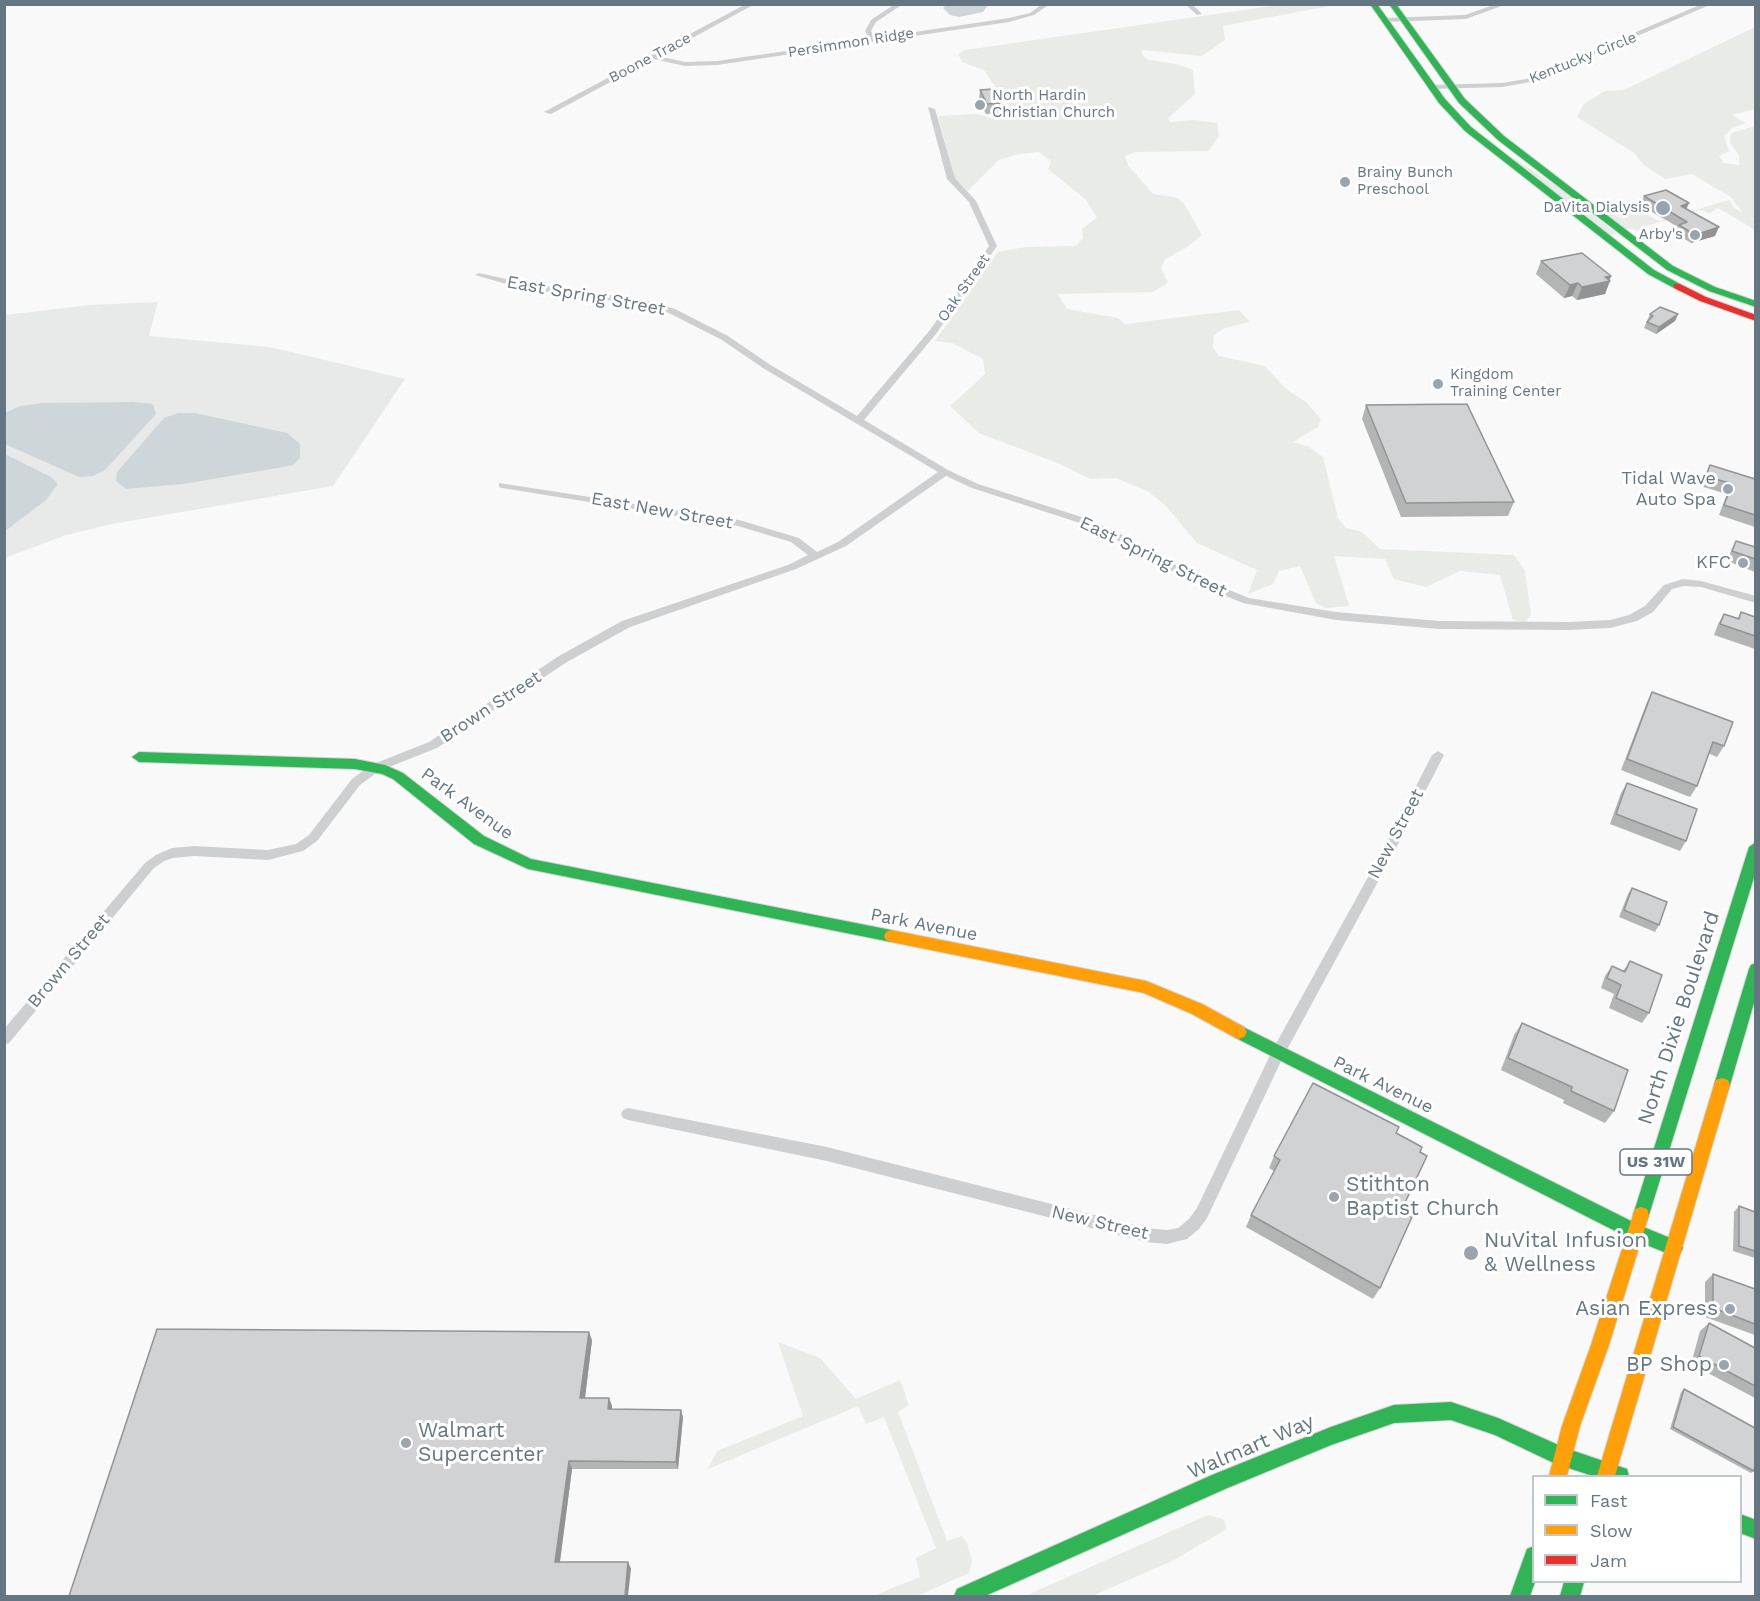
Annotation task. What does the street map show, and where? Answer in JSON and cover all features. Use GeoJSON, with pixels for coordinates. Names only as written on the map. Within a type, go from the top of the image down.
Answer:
{"type":"FeatureCollection","features":[{"type":"Feature","properties":{"kind":"main road"},"geometry":{"type":"LineString","coordinates":[[1373,4],[1431,87],[1479,138],[1640,264],[1689,293],[1755,318]]}},
{"type":"Feature","properties":{"kind":"main road"},"geometry":{"type":"LineString","coordinates":[[1392,4],[1451,87],[1474,114],[1501,138],[1663,262],[1698,283],[1755,304]]}},
{"type":"Feature","properties":{"kind":"main road","name":"Park Avenue"},"geometry":{"type":"LineString","coordinates":[[139,757],[264,759],[355,764],[375,768],[398,776],[479,840],[528,864],[1146,987],[1197,1009],[1278,1053],[1635,1232],[1674,1248]]}},
{"type":"Feature","properties":{"kind":"main road","name":"North Dixie Boulevard"},"geometry":{"type":"LineString","coordinates":[[1558,1475],[1755,847]]}},
{"type":"Feature","properties":{"kind":"main road","name":"US 31W"},"geometry":{"type":"LineString","coordinates":[[1611,1475],[1755,969]]}},
{"type":"Feature","properties":{"kind":"main road","name":"Walmart Way"},"geometry":{"type":"LineString","coordinates":[[964,1596],[1219,1482],[1331,1436],[1394,1414],[1451,1411],[1498,1427],[1563,1457],[1611,1475]]}},
{"type":"Feature","properties":{"kind":"main road"},"geometry":{"type":"LineString","coordinates":[[1520,1596],[1532,1559]]}},
{"type":"Feature","properties":{"kind":"street","name":"Boone Trace"},"geometry":{"type":"LineString","coordinates":[[548,112],[752,4]]}},
{"type":"Feature","properties":{"kind":"street"},"geometry":{"type":"LineString","coordinates":[[873,40],[868,31],[873,21],[900,4]]}},
{"type":"Feature","properties":{"kind":"street","name":"Persimmon Ridge"},"geometry":{"type":"LineString","coordinates":[[653,57],[674,63],[700,65],[1021,17],[1047,4]]}},
{"type":"Feature","properties":{"kind":"street"},"geometry":{"type":"LineString","coordinates":[[1188,4],[1199,14]]}},
{"type":"Feature","properties":{"kind":"street"},"geometry":{"type":"LineString","coordinates":[[1384,20],[1466,17],[1504,4]]}},
{"type":"Feature","properties":{"kind":"street","name":"Kentucky Circle"},"geometry":{"type":"LineString","coordinates":[[1431,87],[1528,81],[1709,4]]}},
{"type":"Feature","properties":{"kind":"street","name":"Oak Street"},"geometry":{"type":"LineString","coordinates":[[859,420],[933,332],[993,246],[972,201],[951,179],[931,109]]}},
{"type":"Feature","properties":{"kind":"street","name":"East Spring Street"},"geometry":{"type":"LineString","coordinates":[[479,275],[524,286],[645,303],[672,310],[725,338],[766,366],[945,472],[975,486],[1087,522],[1229,595],[1282,608],[1336,616],[1439,625],[1610,624],[1633,618],[1649,609],[1668,587],[1683,582],[1701,584],[1755,600]]}},
{"type":"Feature","properties":{"kind":"street","name":"Brown Street"},"geometry":{"type":"LineString","coordinates":[[4,1039],[149,866],[160,858],[172,853],[194,851],[268,855],[299,848],[313,838],[356,782],[375,768],[433,745],[563,659],[626,624],[816,556],[856,536],[945,472]]}},
{"type":"Feature","properties":{"kind":"street","name":"East New Street"},"geometry":{"type":"LineString","coordinates":[[502,484],[739,523],[795,540],[816,556]]}},
{"type":"Feature","properties":{"kind":"street","name":"New Street"},"geometry":{"type":"LineString","coordinates":[[628,1113],[827,1154],[1101,1226],[1167,1238],[1182,1234],[1202,1213],[1278,1053],[1389,852],[1437,755]]}},
{"type":"Feature","properties":{"kind":"shaded area"},"geometry":{"type":"Polygon","coordinates":[[[946,5],[988,5],[983,12],[959,17],[950,15],[943,8],[946,5]]]}},
{"type":"Feature","properties":{"kind":"shaded area"},"geometry":{"type":"Polygon","coordinates":[[[1279,5],[1335,5],[1223,26],[1225,40],[1202,56],[1142,50],[1142,55],[1149,60],[1176,64],[1193,70],[1195,94],[1168,118],[1170,122],[1194,120],[1217,123],[1219,136],[1208,151],[1135,152],[1125,156],[1128,165],[1153,194],[1178,198],[1185,205],[1202,235],[1186,248],[1165,259],[1161,268],[1168,283],[1153,292],[1058,294],[1067,309],[1118,318],[1125,324],[1239,310],[1250,322],[1225,328],[1214,335],[1213,347],[1219,356],[1265,366],[1286,389],[1306,402],[1321,419],[1318,427],[1293,442],[1309,447],[1323,457],[1338,518],[1346,528],[1362,532],[1380,549],[1514,555],[1525,571],[1531,614],[1526,622],[1513,620],[1500,575],[1460,571],[1426,587],[1394,579],[1385,559],[1334,556],[1349,606],[1326,608],[1316,603],[1300,566],[1279,571],[1273,584],[1248,594],[1257,570],[1197,543],[1165,505],[1149,492],[1116,478],[1090,479],[1060,464],[979,433],[950,406],[985,374],[983,359],[952,343],[935,341],[998,252],[1026,247],[1076,246],[1083,238],[1082,229],[1097,217],[1085,199],[1048,169],[1051,161],[1039,152],[1018,154],[999,160],[968,191],[955,178],[938,116],[978,114],[993,119],[1010,109],[984,70],[962,62],[958,54],[965,50],[1279,5]]]}},
{"type":"Feature","properties":{"kind":"shaded area"},"geometry":{"type":"Polygon","coordinates":[[[1755,27],[1755,109],[1732,115],[1746,123],[1732,128],[1724,136],[1729,151],[1719,156],[1724,163],[1739,165],[1739,155],[1730,143],[1731,133],[1755,126],[1755,220],[1747,216],[1755,221],[1755,230],[1718,208],[1710,213],[1699,210],[1640,228],[1648,231],[1644,232],[1621,227],[1597,208],[1603,206],[1634,229],[1606,206],[1632,207],[1659,221],[1729,200],[1734,208],[1743,213],[1731,197],[1692,174],[1665,179],[1644,165],[1634,153],[1577,117],[1584,104],[1605,91],[1624,90],[1755,27]]]}},
{"type":"Feature","properties":{"kind":"shaded area"},"geometry":{"type":"Polygon","coordinates":[[[1515,159],[1562,190],[1617,234],[1606,235],[1511,160],[1515,159]]]}},
{"type":"Feature","properties":{"kind":"shaded area"},"geometry":{"type":"Polygon","coordinates":[[[158,302],[149,336],[270,347],[405,379],[333,486],[112,524],[66,535],[5,558],[5,315],[90,305],[158,302]]]}},
{"type":"Feature","properties":{"kind":"shaded area"},"geometry":{"type":"Polygon","coordinates":[[[133,402],[153,404],[156,414],[105,470],[93,476],[79,477],[5,444],[5,413],[20,406],[42,403],[133,402]]]}},
{"type":"Feature","properties":{"kind":"shaded area"},"geometry":{"type":"Polygon","coordinates":[[[178,413],[195,413],[287,433],[300,444],[300,458],[293,465],[278,468],[183,484],[126,489],[116,481],[117,472],[164,418],[178,413]]]}},
{"type":"Feature","properties":{"kind":"shaded area"},"geometry":{"type":"Polygon","coordinates":[[[5,454],[51,477],[58,484],[46,500],[5,531],[5,454]]]}},
{"type":"Feature","properties":{"kind":"shaded area"},"geometry":{"type":"Polygon","coordinates":[[[778,1342],[820,1358],[856,1399],[900,1380],[909,1405],[898,1412],[947,1541],[962,1536],[967,1543],[972,1562],[969,1573],[917,1596],[873,1596],[920,1577],[916,1558],[936,1548],[884,1417],[866,1424],[858,1406],[708,1469],[717,1451],[803,1416],[778,1342]]]}},
{"type":"Feature","properties":{"kind":"shaded area"},"geometry":{"type":"Polygon","coordinates":[[[1208,1515],[1223,1519],[1227,1529],[1174,1560],[1092,1596],[1025,1596],[1208,1515]]]}},
{"type":"Feature","properties":{"kind":"building"},"geometry":{"type":"Polygon","coordinates":[[[993,89],[1000,103],[987,104],[980,90],[993,89]]]}},
{"type":"Feature","properties":{"kind":"building"},"geometry":{"type":"Polygon","coordinates":[[[1666,190],[1689,203],[1681,206],[1719,227],[1695,235],[1679,225],[1687,222],[1644,196],[1666,190]]]}},
{"type":"Feature","properties":{"kind":"building"},"geometry":{"type":"Polygon","coordinates":[[[1582,253],[1611,276],[1605,277],[1610,281],[1582,287],[1578,283],[1570,285],[1541,261],[1582,253]]]}},
{"type":"Feature","properties":{"kind":"building"},"geometry":{"type":"Polygon","coordinates":[[[1660,307],[1678,314],[1659,327],[1647,322],[1653,316],[1650,314],[1660,307]]]}},
{"type":"Feature","properties":{"kind":"building"},"geometry":{"type":"Polygon","coordinates":[[[1467,404],[1514,502],[1406,503],[1366,405],[1467,404]]]}},
{"type":"Feature","properties":{"kind":"building"},"geometry":{"type":"Polygon","coordinates":[[[1710,465],[1755,479],[1755,515],[1724,505],[1732,484],[1706,476],[1710,465]]]}},
{"type":"Feature","properties":{"kind":"building"},"geometry":{"type":"Polygon","coordinates":[[[1736,541],[1755,547],[1755,559],[1732,551],[1736,541]]]}},
{"type":"Feature","properties":{"kind":"building"},"geometry":{"type":"Polygon","coordinates":[[[1741,612],[1755,617],[1755,636],[1720,624],[1724,614],[1739,619],[1741,612]]]}},
{"type":"Feature","properties":{"kind":"building"},"geometry":{"type":"Polygon","coordinates":[[[1652,692],[1733,722],[1724,746],[1713,742],[1697,786],[1627,759],[1652,692]]]}},
{"type":"Feature","properties":{"kind":"building"},"geometry":{"type":"Polygon","coordinates":[[[1627,783],[1697,809],[1686,841],[1616,814],[1627,783]]]}},
{"type":"Feature","properties":{"kind":"building"},"geometry":{"type":"Polygon","coordinates":[[[1632,888],[1667,902],[1659,925],[1624,910],[1632,888]]]}},
{"type":"Feature","properties":{"kind":"building"},"geometry":{"type":"Polygon","coordinates":[[[1630,961],[1662,975],[1649,1013],[1616,998],[1621,985],[1607,978],[1612,966],[1625,972],[1630,961]]]}},
{"type":"Feature","properties":{"kind":"building"},"geometry":{"type":"Polygon","coordinates":[[[1522,1023],[1628,1070],[1614,1111],[1571,1091],[1572,1087],[1508,1058],[1522,1023]]]}},
{"type":"Feature","properties":{"kind":"building","name":"Stithton Baptist Church"},"geometry":{"type":"Polygon","coordinates":[[[1313,1083],[1399,1127],[1396,1133],[1422,1147],[1420,1152],[1427,1156],[1401,1211],[1412,1217],[1380,1288],[1251,1215],[1280,1160],[1274,1156],[1313,1083]]]}},
{"type":"Feature","properties":{"kind":"building"},"geometry":{"type":"Polygon","coordinates":[[[1739,1206],[1755,1212],[1755,1251],[1739,1246],[1739,1206]]]}},
{"type":"Feature","properties":{"kind":"building"},"geometry":{"type":"Polygon","coordinates":[[[1713,1274],[1755,1289],[1755,1324],[1713,1308],[1713,1274]]]}},
{"type":"Feature","properties":{"kind":"building"},"geometry":{"type":"Polygon","coordinates":[[[1709,1323],[1755,1348],[1755,1386],[1699,1356],[1709,1323]]]}},
{"type":"Feature","properties":{"kind":"building","name":"Walmart Supercenter"},"geometry":{"type":"Polygon","coordinates":[[[157,1329],[589,1332],[580,1398],[609,1398],[608,1409],[681,1410],[676,1462],[569,1461],[555,1562],[628,1562],[625,1596],[69,1596],[157,1329]]]}},
{"type":"Feature","properties":{"kind":"building"},"geometry":{"type":"Polygon","coordinates":[[[1684,1389],[1755,1428],[1754,1471],[1673,1427],[1684,1389]]]}},
{"type":"Feature","properties":{"kind":"traffic: fast"},"geometry":{"type":"LineString","coordinates":[[1373,4],[1442,101],[1468,129],[1651,272],[1677,286]]}},
{"type":"Feature","properties":{"kind":"traffic: fast"},"geometry":{"type":"LineString","coordinates":[[1392,4],[1462,101],[1501,138],[1670,268],[1712,289],[1756,304]]}},
{"type":"Feature","properties":{"kind":"traffic: fast"},"geometry":{"type":"LineString","coordinates":[[139,757],[355,764],[385,770],[398,776],[479,840],[528,864],[891,936]]}},
{"type":"Feature","properties":{"kind":"traffic: fast"},"geometry":{"type":"LineString","coordinates":[[1641,1215],[1756,847]]}},
{"type":"Feature","properties":{"kind":"traffic: fast"},"geometry":{"type":"LineString","coordinates":[[1722,1085],[1756,969]]}},
{"type":"Feature","properties":{"kind":"traffic: fast"},"geometry":{"type":"LineString","coordinates":[[1239,1032],[1635,1232],[1674,1248]]}},
{"type":"Feature","properties":{"kind":"traffic: fast"},"geometry":{"type":"LineString","coordinates":[[964,1596],[1219,1482],[1331,1436],[1394,1414],[1451,1411],[1498,1427],[1563,1457],[1617,1475]]}},
{"type":"Feature","properties":{"kind":"traffic: fast"},"geometry":{"type":"LineString","coordinates":[[1742,1524],[1756,1530]]}},
{"type":"Feature","properties":{"kind":"traffic: fast"},"geometry":{"type":"LineString","coordinates":[[1520,1596],[1532,1562]]}},
{"type":"Feature","properties":{"kind":"traffic: fast"},"geometry":{"type":"LineString","coordinates":[[1570,1596],[1574,1583]]}},
{"type":"Feature","properties":{"kind":"traffic: slow"},"geometry":{"type":"LineString","coordinates":[[891,936],[1146,987],[1197,1009],[1239,1032]]}},
{"type":"Feature","properties":{"kind":"traffic: slow"},"geometry":{"type":"LineString","coordinates":[[1606,1475],[1722,1085]]}},
{"type":"Feature","properties":{"kind":"traffic: slow"},"geometry":{"type":"LineString","coordinates":[[1558,1475],[1571,1426],[1600,1345],[1641,1215]]}},
{"type":"Feature","properties":{"kind":"traffic: jam"},"geometry":{"type":"LineString","coordinates":[[1677,286],[1703,299],[1756,318]]}},
{"type":"Feature","properties":{"kind":"place","name":"North Hardin Christian Church"},"geometry":{"type":"Point","coordinates":[980,105]}},
{"type":"Feature","properties":{"kind":"place","name":"Brainy Bunch Preschool"},"geometry":{"type":"Point","coordinates":[1345,182]}},
{"type":"Feature","properties":{"kind":"place","name":"DaVita Dialysis"},"geometry":{"type":"Point","coordinates":[1663,208]}},
{"type":"Feature","properties":{"kind":"place","name":"Arby's"},"geometry":{"type":"Point","coordinates":[1695,235]}},
{"type":"Feature","properties":{"kind":"place","name":"Kingdom Training Center"},"geometry":{"type":"Point","coordinates":[1438,384]}},
{"type":"Feature","properties":{"kind":"place","name":"Tidal Wave Auto Spa"},"geometry":{"type":"Point","coordinates":[1728,489]}},
{"type":"Feature","properties":{"kind":"place","name":"KFC"},"geometry":{"type":"Point","coordinates":[1743,563]}},
{"type":"Feature","properties":{"kind":"place","name":"Stithton Baptist Church"},"geometry":{"type":"Point","coordinates":[1334,1197]}},
{"type":"Feature","properties":{"kind":"place","name":"NuVital Infusion & Wellness"},"geometry":{"type":"Point","coordinates":[1471,1253]}},
{"type":"Feature","properties":{"kind":"place","name":"Asian Express"},"geometry":{"type":"Point","coordinates":[1730,1309]}},
{"type":"Feature","properties":{"kind":"place","name":"BP Shop"},"geometry":{"type":"Point","coordinates":[1724,1365]}},
{"type":"Feature","properties":{"kind":"place","name":"Walmart Supercenter"},"geometry":{"type":"Point","coordinates":[406,1443]}}]}
